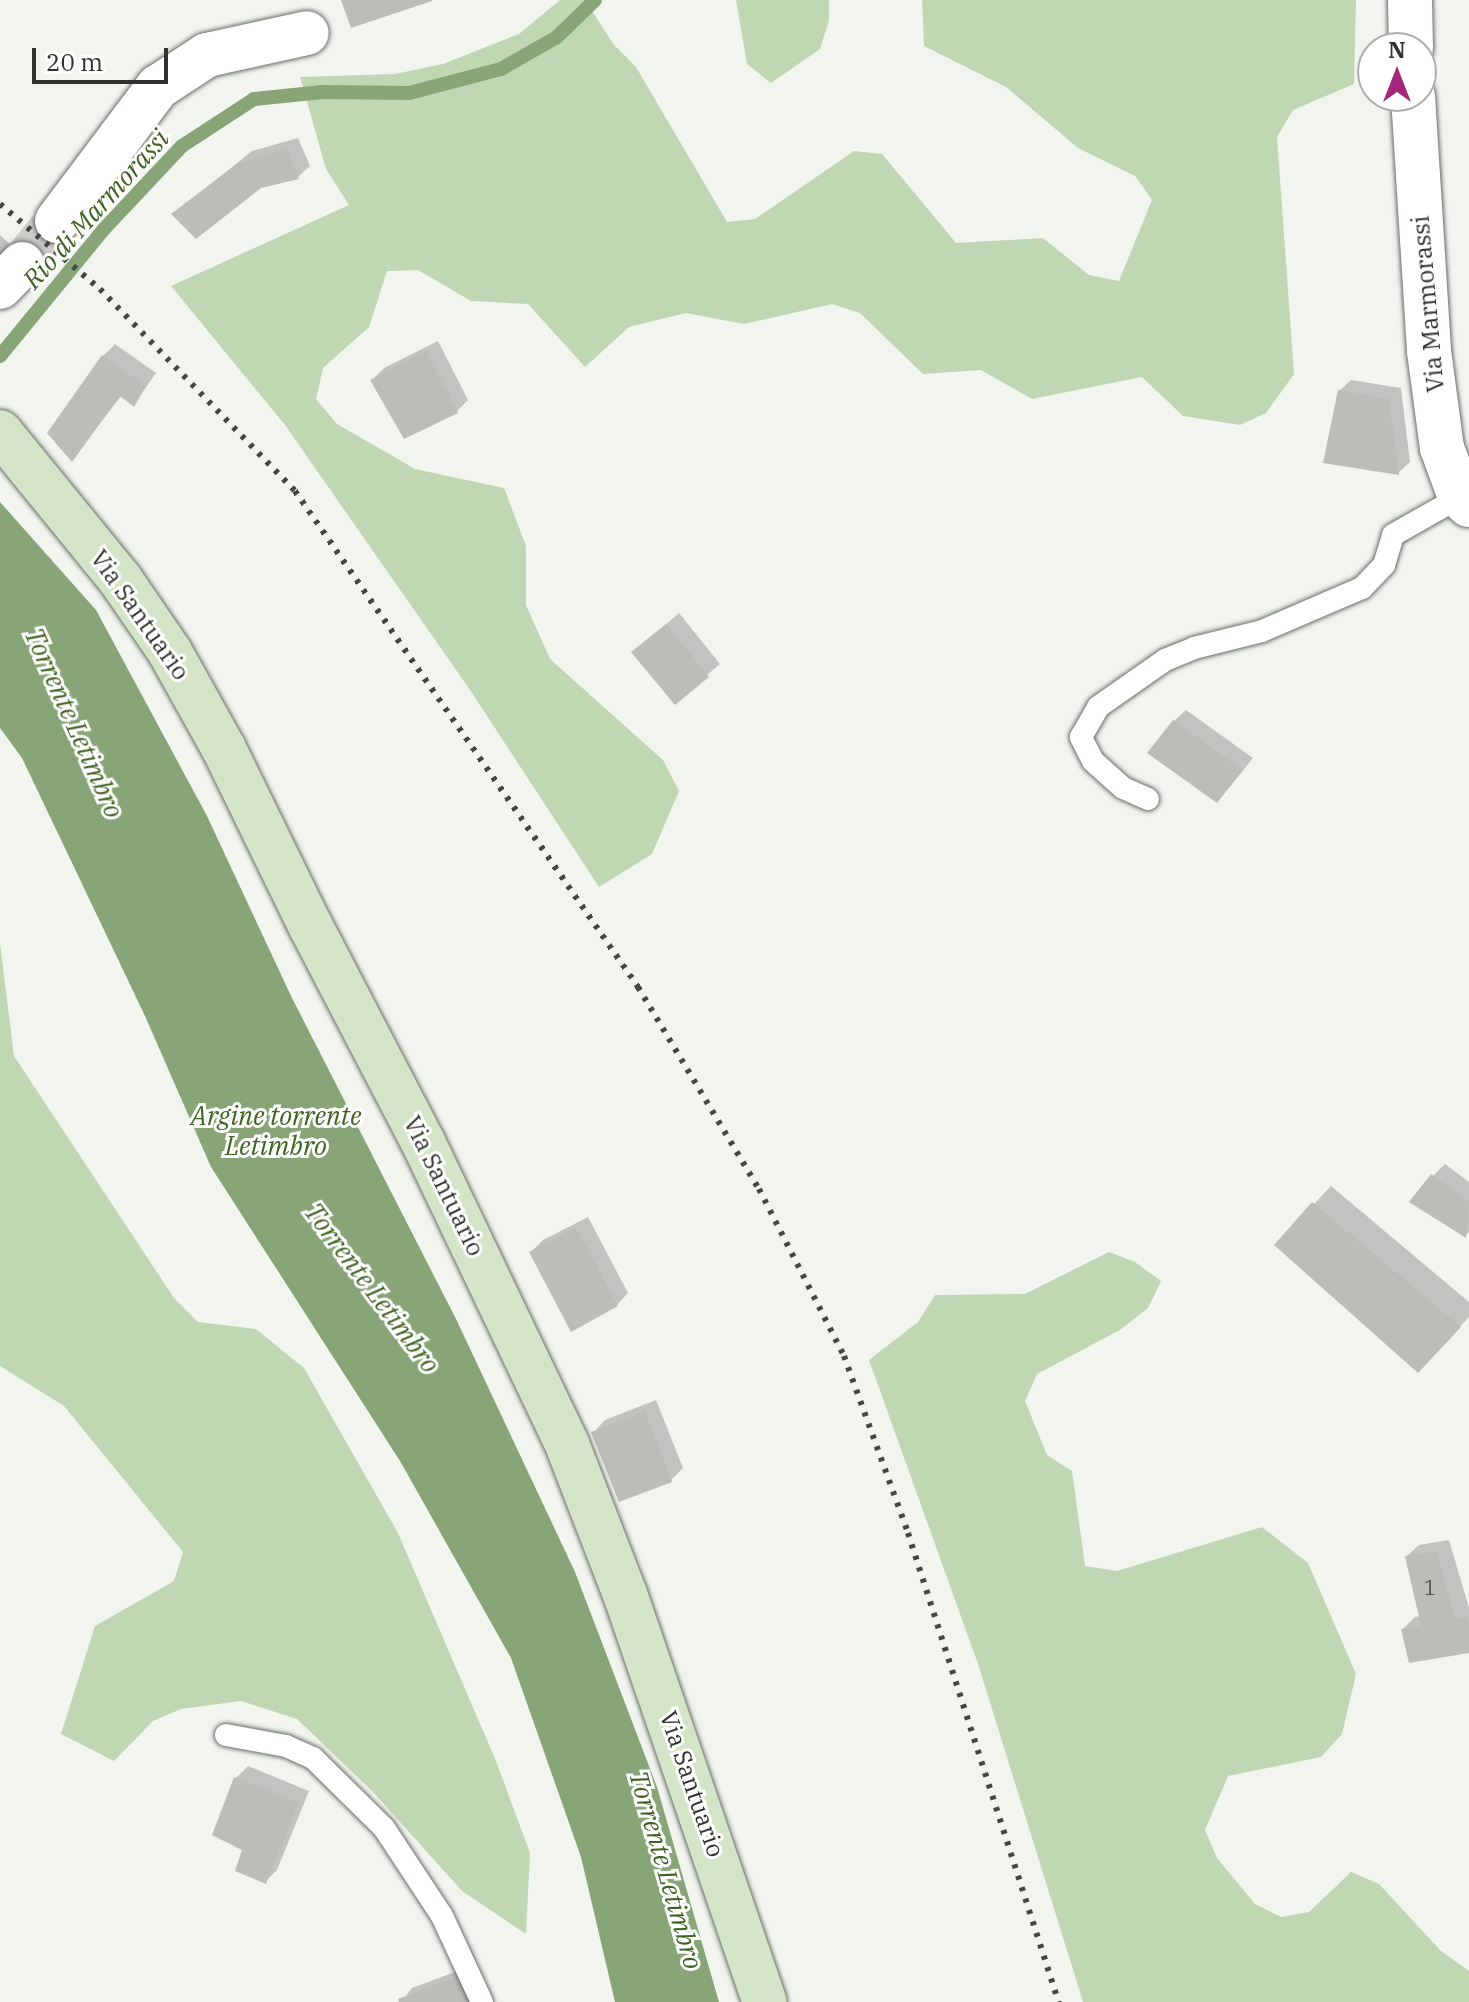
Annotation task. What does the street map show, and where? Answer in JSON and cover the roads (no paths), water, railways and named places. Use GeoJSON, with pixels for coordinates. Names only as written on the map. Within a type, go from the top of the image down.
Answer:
{"type":"FeatureCollection","features":[{"type":"Feature","properties":{"kind":"main road","name":"Via Santuario"},"geometry":{"type":"LineString","coordinates":[[0,432],[120,579],[170,652],[224,749],[310,925],[423,1142],[567,1444],[631,1608],[765,2002]]}},
{"type":"Feature","properties":{"kind":"street"},"geometry":{"type":"LineString","coordinates":[[1410,0],[1411,32]]}},
{"type":"Feature","properties":{"kind":"street"},"geometry":{"type":"LineString","coordinates":[[57,221],[158,87],[207,55],[307,33]]}},
{"type":"Feature","properties":{"kind":"street","name":"Via Marmorassi"},"geometry":{"type":"LineString","coordinates":[[1414,112],[1429,351],[1442,448],[1464,501]]}},
{"type":"Feature","properties":{"kind":"lane"},"geometry":{"type":"LineString","coordinates":[[1148,799],[1114,782],[1093,761],[1081,737],[1098,707],[1165,660],[1194,648],[1262,631],[1362,588],[1384,565],[1393,535],[1464,501]]}},
{"type":"Feature","properties":{"kind":"lane"},"geometry":{"type":"LineString","coordinates":[[226,1735],[286,1746],[313,1758],[384,1828],[442,1916],[482,2002]]}},
{"type":"Feature","properties":{"kind":"water","name":"Argine torrente Letimbro"},"geometry":{"type":"Polygon","coordinates":[[[0,502],[96,610],[207,816],[292,998],[456,1319],[575,1572],[657,1787],[719,2002],[615,2002],[581,1857],[511,1658],[400,1461],[211,1167],[145,1016],[22,758],[0,728],[0,502]]]}},
{"type":"Feature","properties":{"kind":"waterway","name":"Rio di Marmorassi"},"geometry":{"type":"LineString","coordinates":[[0,356],[104,229],[182,146],[254,99],[323,92],[409,93],[501,69],[557,37],[595,0]]}},
{"type":"Feature","properties":{"kind":"tunnel"},"geometry":{"type":"LineString","coordinates":[[22,264],[57,221]]}},
{"type":"Feature","properties":{"kind":"railway"},"geometry":{"type":"LineString","coordinates":[[0,204],[100,289],[295,491],[638,987],[759,1189],[844,1356],[908,1533],[1059,2002]]}},
{"type":"Feature","properties":{"kind":"water label","name":"Torrente Letimbro"},"geometry":{"type":"Point","coordinates":[74,723]}},
{"type":"Feature","properties":{"kind":"water label","name":"Torrente Letimbro"},"geometry":{"type":"Point","coordinates":[372,1288]}},
{"type":"Feature","properties":{"kind":"water label","name":"Torrente Letimbro"},"geometry":{"type":"Point","coordinates":[666,1870]}}]}
